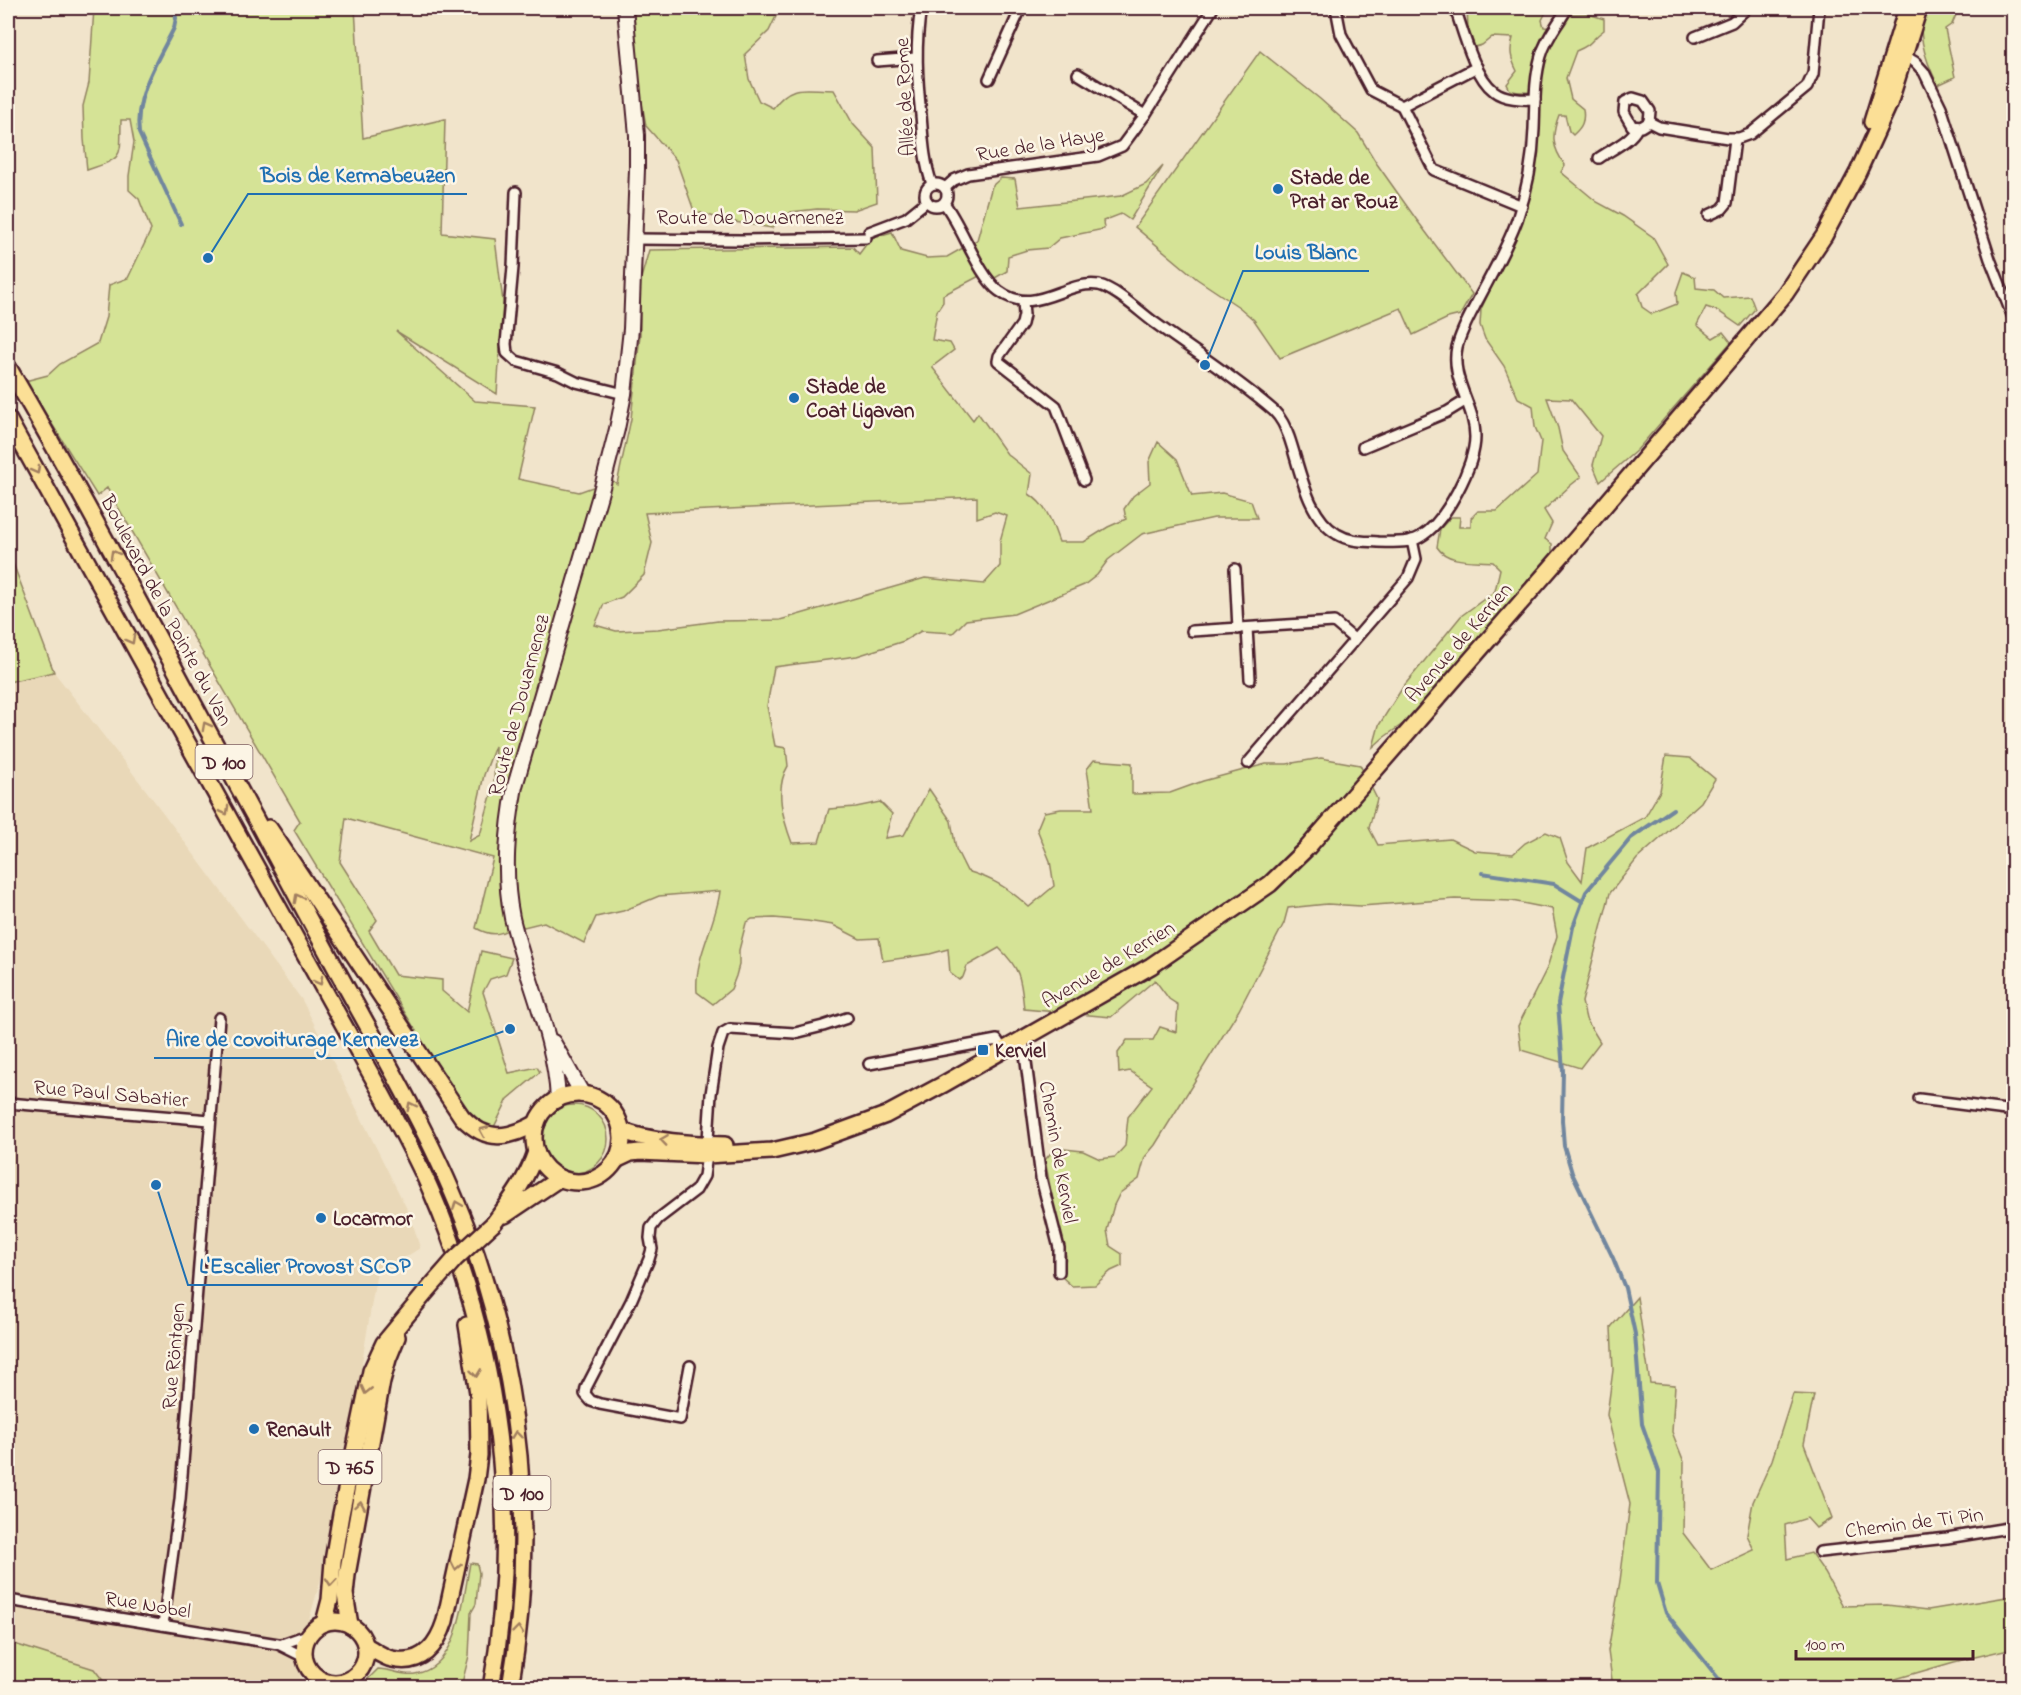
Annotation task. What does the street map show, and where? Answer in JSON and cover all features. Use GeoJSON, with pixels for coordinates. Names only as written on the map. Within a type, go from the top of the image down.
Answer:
{"type":"FeatureCollection","features":[{"type":"Feature","properties":{"kind":"main road","name":"Route de Douarnenez"},"geometry":{"type":"LineString","coordinates":[[558,1099],[557,1081],[546,1029],[512,917],[507,867],[508,829],[514,786],[600,495],[624,394],[631,329],[637,135],[625,8]]}},
{"type":"Feature","properties":{"kind":"main road","name":"Avenue de Kerrien"},"geometry":{"type":"LineString","coordinates":[[1899,54],[1907,8]]}},
{"type":"Feature","properties":{"kind":"main road","name":"Avenue de Kerrien"},"geometry":{"type":"LineString","coordinates":[[616,1160],[632,1153],[708,1150],[850,1129],[902,1107],[1128,980],[1252,898],[1278,878],[1298,858],[1762,322],[1814,253],[1858,172],[1899,54],[1919,8]]}},
{"type":"Feature","properties":{"kind":"main road","name":"Boulevard de la Pointe du Van"},"geometry":{"type":"LineString","coordinates":[[8,367],[117,559],[438,1158],[468,1233],[489,1300],[507,1371],[517,1442],[522,1500],[520,1602],[510,1688]]}},
{"type":"Feature","properties":{"kind":"main road","name":"D 100"},"geometry":{"type":"LineString","coordinates":[[8,418],[383,1096],[433,1194],[471,1299],[492,1387],[500,1452],[505,1521],[504,1562],[500,1628],[491,1688]]}},
{"type":"Feature","properties":{"kind":"main road"},"geometry":{"type":"LineString","coordinates":[[235,782],[286,852],[462,1118],[481,1132],[500,1137],[537,1123]]}},
{"type":"Feature","properties":{"kind":"main road","name":"Route de Douarnenez"},"geometry":{"type":"LineString","coordinates":[[546,1029],[583,1095]]}},
{"type":"Feature","properties":{"kind":"main road"},"geometry":{"type":"LineString","coordinates":[[570,1095],[597,1098],[608,1106],[616,1117],[622,1140],[616,1160],[597,1178],[572,1182],[560,1178],[550,1172],[536,1152],[534,1137],[537,1123],[549,1105],[558,1099],[570,1095]]}},
{"type":"Feature","properties":{"kind":"main road","name":"Avenue de Kerrien"},"geometry":{"type":"LineString","coordinates":[[621,1130],[708,1150]]}},
{"type":"Feature","properties":{"kind":"main road","name":"D 765"},"geometry":{"type":"LineString","coordinates":[[324,1623],[330,1600],[333,1561],[341,1514],[371,1371],[384,1343],[456,1259],[494,1223],[517,1193],[531,1169],[536,1152]]}},
{"type":"Feature","properties":{"kind":"main road","name":"D 765"},"geometry":{"type":"LineString","coordinates":[[494,1223],[560,1178]]}},
{"type":"Feature","properties":{"kind":"main road"},"geometry":{"type":"LineString","coordinates":[[366,1646],[384,1656],[403,1660],[425,1654],[437,1643],[445,1621],[476,1479],[479,1455],[479,1408],[471,1342],[433,1194]]}},
{"type":"Feature","properties":{"kind":"main road","name":"D 765"},"geometry":{"type":"LineString","coordinates":[[350,1625],[345,1594],[347,1575],[384,1371],[403,1322]]}},
{"type":"Feature","properties":{"kind":"main road"},"geometry":{"type":"LineString","coordinates":[[307,1663],[316,1677],[333,1686],[352,1678],[359,1672],[366,1655],[366,1646],[360,1634],[350,1625],[342,1622],[324,1623],[310,1634],[304,1649],[310,1688]]}},
{"type":"Feature","properties":{"kind":"street","name":"Allée de Rome"},"geometry":{"type":"LineString","coordinates":[[921,8],[916,58],[924,155],[932,184]]}},
{"type":"Feature","properties":{"kind":"street"},"geometry":{"type":"LineString","coordinates":[[989,79],[1021,8]]}},
{"type":"Feature","properties":{"kind":"street","name":"Rue de la Haye"},"geometry":{"type":"LineString","coordinates":[[945,188],[962,176],[980,171],[1116,150],[1127,141],[1145,115],[1213,8]]}},
{"type":"Feature","properties":{"kind":"street"},"geometry":{"type":"LineString","coordinates":[[1336,8],[1341,34],[1371,90],[1402,106],[1434,170],[1522,206]]}},
{"type":"Feature","properties":{"kind":"street"},"geometry":{"type":"LineString","coordinates":[[1455,8],[1484,80],[1498,94],[1535,99]]}},
{"type":"Feature","properties":{"kind":"street"},"geometry":{"type":"LineString","coordinates":[[1695,37],[1732,22],[1747,8]]}},
{"type":"Feature","properties":{"kind":"street"},"geometry":{"type":"LineString","coordinates":[[1649,122],[1659,127],[1735,139],[1750,134],[1801,94],[1812,81],[1819,8]]}},
{"type":"Feature","properties":{"kind":"street"},"geometry":{"type":"LineString","coordinates":[[944,203],[955,216],[976,258],[996,288],[1006,295],[1023,301],[1034,300],[1081,287],[1102,286],[1203,357],[1280,418],[1310,502],[1327,528],[1351,540],[1394,542],[1412,540],[1426,532],[1441,516],[1471,463],[1474,427],[1458,376],[1456,357],[1458,346],[1467,322],[1511,236],[1522,206],[1532,156],[1535,99],[1543,48],[1552,30],[1568,9]]}},
{"type":"Feature","properties":{"kind":"street"},"geometry":{"type":"LineString","coordinates":[[1899,54],[1915,62],[1924,72],[1941,107],[1990,259],[2012,314]]}},
{"type":"Feature","properties":{"kind":"street"},"geometry":{"type":"LineString","coordinates":[[878,62],[916,58]]}},
{"type":"Feature","properties":{"kind":"street"},"geometry":{"type":"LineString","coordinates":[[1402,106],[1477,67]]}},
{"type":"Feature","properties":{"kind":"street"},"geometry":{"type":"LineString","coordinates":[[1078,74],[1145,115]]}},
{"type":"Feature","properties":{"kind":"street"},"geometry":{"type":"LineString","coordinates":[[1623,99],[1643,100],[1650,111],[1649,122],[1645,126],[1636,128],[1628,123],[1623,112],[1623,99]]}},
{"type":"Feature","properties":{"kind":"street"},"geometry":{"type":"LineString","coordinates":[[1599,158],[1635,133],[1636,128]]}},
{"type":"Feature","properties":{"kind":"street"},"geometry":{"type":"LineString","coordinates":[[1708,214],[1722,209],[1726,203],[1735,139]]}},
{"type":"Feature","properties":{"kind":"street"},"geometry":{"type":"LineString","coordinates":[[932,184],[939,184],[945,188],[948,194],[944,203],[935,206],[927,201],[926,191],[932,184]]}},
{"type":"Feature","properties":{"kind":"street"},"geometry":{"type":"LineString","coordinates":[[516,192],[507,353],[512,359],[526,365],[552,371],[576,382],[624,394]]}},
{"type":"Feature","properties":{"kind":"street","name":"Route de Douarnenez"},"geometry":{"type":"LineString","coordinates":[[635,239],[741,240],[867,235],[906,218],[927,201]]}},
{"type":"Feature","properties":{"kind":"street"},"geometry":{"type":"LineString","coordinates":[[1023,301],[1022,324],[999,356],[998,361],[1056,406],[1084,480]]}},
{"type":"Feature","properties":{"kind":"street"},"geometry":{"type":"LineString","coordinates":[[1363,447],[1447,412],[1466,401]]}},
{"type":"Feature","properties":{"kind":"street"},"geometry":{"type":"LineString","coordinates":[[1280,418],[1287,408]]}},
{"type":"Feature","properties":{"kind":"street"},"geometry":{"type":"LineString","coordinates":[[1248,763],[1413,571],[1416,559],[1412,540]]}},
{"type":"Feature","properties":{"kind":"street"},"geometry":{"type":"LineString","coordinates":[[1235,569],[1250,680]]}},
{"type":"Feature","properties":{"kind":"street"},"geometry":{"type":"LineString","coordinates":[[1192,630],[1334,622],[1354,639]]}},
{"type":"Feature","properties":{"kind":"street","name":"Rue Röntgen"},"geometry":{"type":"LineString","coordinates":[[163,1624],[180,1500],[219,1018]]}},
{"type":"Feature","properties":{"kind":"street"},"geometry":{"type":"LineString","coordinates":[[690,1366],[680,1419],[600,1404],[591,1401],[585,1394],[649,1259],[652,1249],[651,1228],[658,1219],[696,1190],[704,1176],[713,1083],[718,1048],[723,1033],[730,1029],[795,1033],[848,1018]]}},
{"type":"Feature","properties":{"kind":"street","name":"Chemin de Kerviel"},"geometry":{"type":"LineString","coordinates":[[1023,1039],[1041,1178],[1059,1248],[1059,1272]]}},
{"type":"Feature","properties":{"kind":"street"},"geometry":{"type":"LineString","coordinates":[[869,1064],[997,1040],[1003,1050]]}},
{"type":"Feature","properties":{"kind":"street"},"geometry":{"type":"LineString","coordinates":[[1919,1099],[2013,1111]]}},
{"type":"Feature","properties":{"kind":"street","name":"Rue Paul Sabatier"},"geometry":{"type":"LineString","coordinates":[[8,1102],[210,1120]]}},
{"type":"Feature","properties":{"kind":"street","name":"Chemin de Ti Pin"},"geometry":{"type":"LineString","coordinates":[[1820,1552],[1947,1538],[2013,1527]]}},
{"type":"Feature","properties":{"kind":"street","name":"Rue Nobel"},"geometry":{"type":"LineString","coordinates":[[8,1599],[282,1644],[307,1663]]}},
{"type":"Feature","properties":{"kind":"street","name":"Rue Nobel"},"geometry":{"type":"LineString","coordinates":[[282,1644],[310,1634]]}},
{"type":"Feature","properties":{"kind":"street"},"geometry":{"type":"LineString","coordinates":[[8,1685],[19,1688]]}},
{"type":"Feature","properties":{"kind":"shaded area"},"geometry":{"type":"Polygon","coordinates":[[[54,672],[152,798],[302,1000],[411,1217],[420,1248],[390,1267],[377,1271],[334,1533],[297,1662],[303,1687],[108,1687],[94,1669],[8,1642],[8,682],[54,672]]]}},
{"type":"Feature","properties":{"kind":"green space"},"geometry":{"type":"Polygon","coordinates":[[[94,8],[355,8],[363,138],[445,119],[442,233],[495,239],[503,302],[497,394],[396,331],[475,401],[535,406],[518,479],[579,492],[612,480],[617,484],[631,419],[640,335],[640,282],[649,250],[853,247],[859,254],[871,238],[892,232],[901,251],[927,258],[947,257],[977,240],[992,186],[1001,178],[1015,179],[1020,207],[1121,196],[1146,184],[1163,166],[1130,220],[1121,214],[1103,221],[1104,229],[1060,238],[1048,248],[1027,250],[1008,256],[1007,271],[995,278],[989,271],[943,295],[943,302],[937,311],[932,340],[950,343],[954,350],[932,367],[973,420],[978,413],[1007,454],[1032,474],[1029,494],[1045,509],[1059,542],[1084,542],[1126,519],[1124,509],[1133,496],[1150,483],[1149,462],[1158,442],[1177,459],[1192,496],[1222,493],[1251,501],[1257,518],[1214,518],[1142,534],[1108,560],[1097,575],[1084,585],[1014,614],[966,620],[953,633],[921,631],[904,641],[857,656],[774,667],[767,706],[775,746],[786,748],[788,766],[781,784],[781,804],[792,843],[819,842],[829,809],[880,802],[892,814],[885,838],[904,835],[929,789],[951,821],[956,849],[967,871],[1000,885],[1029,907],[1054,886],[1050,861],[1037,829],[1044,812],[1061,809],[1093,809],[1087,769],[1094,760],[1132,763],[1132,794],[1170,793],[1203,781],[1266,764],[1287,764],[1321,758],[1360,765],[1377,799],[1369,828],[1378,845],[1450,839],[1475,851],[1513,854],[1525,843],[1546,832],[1560,838],[1568,862],[1582,881],[1587,848],[1645,817],[1660,791],[1666,756],[1690,758],[1715,779],[1701,802],[1637,859],[1610,893],[1582,1002],[1586,1019],[1600,1042],[1580,1068],[1521,1050],[1518,1026],[1547,968],[1557,936],[1552,909],[1512,901],[1455,899],[1361,906],[1327,904],[1288,908],[1284,923],[1239,1010],[1155,1145],[1145,1157],[1139,1179],[1120,1193],[1114,1205],[1107,1230],[1110,1246],[1122,1254],[1122,1266],[1111,1271],[1095,1285],[1072,1286],[1063,1278],[1066,1256],[1045,1160],[1055,1148],[1083,1151],[1100,1159],[1115,1157],[1125,1146],[1128,1117],[1152,1086],[1130,1071],[1119,1073],[1118,1053],[1127,1040],[1153,1040],[1160,1027],[1176,1032],[1178,1005],[1169,999],[1155,980],[1111,1017],[1024,1009],[1019,975],[1012,962],[999,948],[967,966],[963,977],[959,980],[950,973],[948,949],[883,961],[879,938],[860,939],[833,925],[807,921],[752,919],[746,923],[739,950],[739,965],[731,989],[713,1004],[697,992],[697,979],[720,891],[659,896],[623,911],[596,917],[584,943],[544,922],[524,927],[519,923],[508,930],[493,934],[476,928],[493,858],[346,818],[340,862],[377,920],[369,931],[395,975],[442,980],[442,991],[467,1012],[481,951],[512,958],[506,974],[490,979],[483,992],[509,1073],[537,1067],[540,1072],[508,1099],[493,1129],[483,1123],[460,1101],[448,1083],[294,830],[300,821],[107,488],[97,496],[25,381],[48,375],[60,364],[98,343],[106,317],[109,285],[128,278],[151,230],[139,199],[129,190],[134,142],[130,120],[121,120],[121,142],[118,155],[108,162],[87,170],[83,106],[89,83],[94,8]],[[977,497],[645,513],[652,543],[644,575],[622,597],[604,604],[595,625],[616,631],[658,629],[718,621],[780,620],[925,578],[984,584],[1000,566],[1000,541],[1007,516],[995,512],[977,518],[977,497]],[[495,746],[484,775],[469,841],[480,835],[494,785],[495,746]]]}},
{"type":"Feature","properties":{"kind":"green space"},"geometry":{"type":"Polygon","coordinates":[[[633,8],[780,8],[769,31],[745,54],[749,79],[759,101],[773,108],[786,94],[793,91],[800,89],[834,90],[853,124],[875,148],[877,202],[854,210],[817,209],[791,212],[772,228],[728,221],[694,211],[676,160],[646,126],[638,81],[633,8]]]}},
{"type":"Feature","properties":{"kind":"green space"},"geometry":{"type":"Polygon","coordinates":[[[1467,8],[1548,8],[1542,20],[1544,27],[1559,28],[1571,14],[1586,13],[1604,19],[1604,30],[1589,44],[1576,51],[1566,78],[1571,99],[1583,109],[1584,117],[1581,126],[1573,135],[1569,131],[1565,115],[1559,115],[1554,141],[1557,153],[1565,165],[1561,172],[1597,202],[1623,216],[1653,237],[1668,264],[1638,294],[1642,307],[1652,314],[1677,304],[1676,292],[1683,272],[1695,277],[1696,288],[1714,290],[1723,298],[1750,296],[1755,309],[1740,326],[1718,311],[1706,307],[1697,325],[1713,338],[1723,332],[1731,342],[1637,450],[1600,482],[1593,465],[1601,436],[1571,399],[1547,398],[1558,428],[1563,451],[1581,477],[1544,510],[1552,523],[1545,539],[1552,544],[1552,556],[1414,716],[1373,747],[1379,725],[1403,687],[1461,616],[1495,591],[1500,569],[1493,562],[1455,559],[1442,552],[1437,547],[1440,529],[1451,517],[1460,517],[1459,527],[1471,527],[1471,518],[1478,511],[1497,511],[1537,475],[1541,441],[1535,427],[1533,406],[1518,398],[1504,366],[1485,339],[1480,325],[1481,309],[1514,241],[1527,201],[1535,168],[1540,93],[1510,90],[1507,84],[1517,71],[1511,55],[1513,38],[1492,37],[1482,45],[1475,47],[1468,28],[1467,8]]]}},
{"type":"Feature","properties":{"kind":"green space"},"geometry":{"type":"Polygon","coordinates":[[[1924,8],[1959,8],[1952,24],[1945,29],[1955,77],[1938,85],[1930,67],[1922,37],[1924,8]]]}},
{"type":"Feature","properties":{"kind":"green space","name":"Stade de Prat ar Rouz"},"geometry":{"type":"Polygon","coordinates":[[[1260,51],[1358,133],[1377,164],[1472,294],[1460,315],[1448,318],[1413,335],[1401,308],[1280,358],[1254,320],[1197,279],[1135,227],[1260,51]]]}},
{"type":"Feature","properties":{"kind":"green space"},"geometry":{"type":"Polygon","coordinates":[[[8,550],[54,672],[8,682],[8,550]]]}},
{"type":"Feature","properties":{"kind":"green space"},"geometry":{"type":"Polygon","coordinates":[[[581,1105],[593,1111],[602,1120],[608,1132],[606,1152],[598,1163],[581,1173],[567,1173],[550,1163],[542,1152],[540,1132],[550,1115],[561,1107],[581,1105]]]}},
{"type":"Feature","properties":{"kind":"green space"},"geometry":{"type":"Polygon","coordinates":[[[1637,1297],[1650,1383],[1675,1385],[1672,1432],[1684,1462],[1683,1533],[1711,1570],[1754,1550],[1747,1535],[1753,1502],[1772,1460],[1793,1394],[1814,1395],[1804,1444],[1832,1518],[1816,1528],[1807,1518],[1785,1525],[1787,1559],[1811,1553],[1843,1606],[1887,1605],[1928,1610],[2013,1596],[2013,1648],[1954,1662],[1868,1687],[1613,1687],[1608,1651],[1630,1504],[1607,1415],[1613,1370],[1611,1327],[1637,1297]]]}},
{"type":"Feature","properties":{"kind":"green space"},"geometry":{"type":"Polygon","coordinates":[[[470,1563],[477,1564],[479,1573],[476,1604],[471,1613],[469,1656],[461,1687],[360,1687],[378,1669],[415,1674],[430,1669],[442,1659],[457,1629],[470,1563]]]}},
{"type":"Feature","properties":{"kind":"green space"},"geometry":{"type":"Polygon","coordinates":[[[8,1642],[94,1669],[108,1687],[8,1687],[8,1642]]]}},
{"type":"Feature","properties":{"kind":"waterway"},"geometry":{"type":"LineString","coordinates":[[174,8],[176,18],[174,28],[149,79],[138,119],[139,133],[181,224]]}},
{"type":"Feature","properties":{"kind":"waterway"},"geometry":{"type":"LineString","coordinates":[[1673,809],[1631,838],[1586,892],[1573,927],[1558,1003],[1563,1071],[1562,1120],[1564,1146],[1572,1173],[1625,1288],[1635,1334],[1642,1424],[1659,1472],[1657,1583],[1666,1613],[1726,1688]]}},
{"type":"Feature","properties":{"kind":"waterway"},"geometry":{"type":"LineString","coordinates":[[1482,873],[1554,884],[1583,902]]}},
{"type":"Feature","properties":{"kind":"place","name":"Stade de Prat ar Rouz"},"geometry":{"type":"Point","coordinates":[1278,189]}},
{"type":"Feature","properties":{"kind":"place","name":"Bois de Kermabeuzen"},"geometry":{"type":"Point","coordinates":[208,258]}},
{"type":"Feature","properties":{"kind":"place","name":"Louis Blanc"},"geometry":{"type":"Point","coordinates":[1205,365]}},
{"type":"Feature","properties":{"kind":"place","name":"Stade de Coat Ligavan"},"geometry":{"type":"Point","coordinates":[794,398]}},
{"type":"Feature","properties":{"kind":"place","name":"Aire de covoiturage Kernevez"},"geometry":{"type":"Point","coordinates":[510,1029]}},
{"type":"Feature","properties":{"kind":"place","name":"Kerviel"},"geometry":{"type":"Point","coordinates":[983,1050]}},
{"type":"Feature","properties":{"kind":"place","name":"L'Escalier Provost SCOP"},"geometry":{"type":"Point","coordinates":[156,1185]}},
{"type":"Feature","properties":{"kind":"place","name":"Locarmor"},"geometry":{"type":"Point","coordinates":[321,1218]}},
{"type":"Feature","properties":{"kind":"place","name":"Renault"},"geometry":{"type":"Point","coordinates":[254,1429]}}]}
